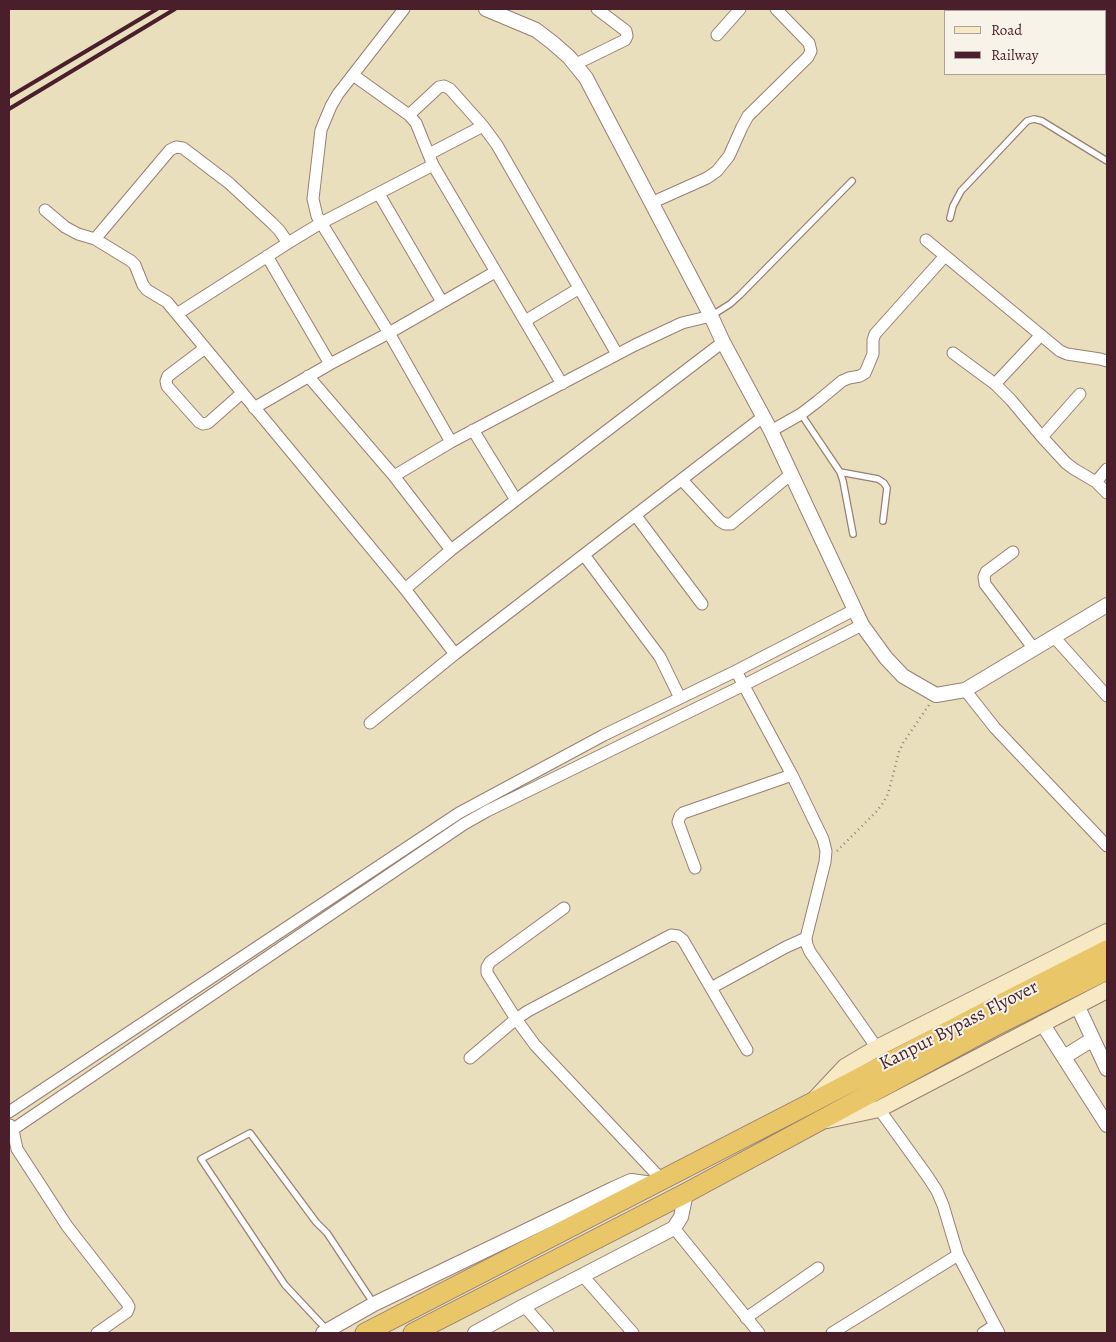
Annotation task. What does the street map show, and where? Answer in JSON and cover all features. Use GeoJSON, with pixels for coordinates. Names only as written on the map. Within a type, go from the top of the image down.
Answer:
{"type":"FeatureCollection","features":[{"type":"Feature","properties":{"kind":"highway","name":"Kanpur Bypass Flyover"},"geometry":{"type":"LineString","coordinates":[[413,1333],[686,1193],[817,1123],[1107,950]]}},
{"type":"Feature","properties":{"kind":"highway","name":"Kanpur Bypass Flyover"},"geometry":{"type":"LineString","coordinates":[[365,1333],[811,1104],[994,1017],[1107,970]]}},
{"type":"Feature","properties":{"kind":"main road"},"geometry":{"type":"LineString","coordinates":[[811,1104],[845,1067],[877,1048],[1107,932]]}},
{"type":"Feature","properties":{"kind":"main road"},"geometry":{"type":"LineString","coordinates":[[817,1123],[879,1109],[1107,990]]}},
{"type":"Feature","properties":{"kind":"street"},"geometry":{"type":"LineString","coordinates":[[404,9],[338,94],[328,113],[321,130],[313,199],[321,223],[389,333],[451,442]]}},
{"type":"Feature","properties":{"kind":"street"},"geometry":{"type":"LineString","coordinates":[[486,9],[536,30],[576,64],[586,78],[723,342],[764,416],[854,610],[862,625],[886,658],[903,676],[936,695],[965,690],[1107,605]]}},
{"type":"Feature","properties":{"kind":"street"},"geometry":{"type":"LineString","coordinates":[[576,64],[625,40],[627,36],[626,31],[597,9]]}},
{"type":"Feature","properties":{"kind":"street"},"geometry":{"type":"LineString","coordinates":[[717,35],[740,9]]}},
{"type":"Feature","properties":{"kind":"street"},"geometry":{"type":"LineString","coordinates":[[651,203],[717,172],[729,156],[748,116],[808,57],[811,51],[809,43],[776,9]]}},
{"type":"Feature","properties":{"kind":"street"},"geometry":{"type":"LineString","coordinates":[[353,74],[409,115],[416,124],[433,165],[562,384]]}},
{"type":"Feature","properties":{"kind":"street"},"geometry":{"type":"LineString","coordinates":[[409,115],[439,87],[444,86],[450,89],[497,145],[617,354]]}},
{"type":"Feature","properties":{"kind":"street"},"geometry":{"type":"LineString","coordinates":[[429,154],[482,126]]}},
{"type":"Feature","properties":{"kind":"street"},"geometry":{"type":"LineString","coordinates":[[95,239],[170,150],[176,147],[183,148],[229,184],[279,230],[288,243]]}},
{"type":"Feature","properties":{"kind":"street"},"geometry":{"type":"LineString","coordinates":[[177,314],[321,223],[433,165]]}},
{"type":"Feature","properties":{"kind":"street"},"geometry":{"type":"LineString","coordinates":[[379,194],[442,302]]}},
{"type":"Feature","properties":{"kind":"street"},"geometry":{"type":"LineString","coordinates":[[45,210],[65,227],[95,239],[131,261],[138,270],[143,285],[147,290],[167,302],[404,589],[455,654]]}},
{"type":"Feature","properties":{"kind":"street"},"geometry":{"type":"LineString","coordinates":[[926,240],[1060,351],[1066,354],[1107,361]]}},
{"type":"Feature","properties":{"kind":"street"},"geometry":{"type":"LineString","coordinates":[[267,256],[330,364]]}},
{"type":"Feature","properties":{"kind":"street"},"geometry":{"type":"LineString","coordinates":[[771,431],[801,414],[842,381],[865,373],[873,354],[872,340],[875,334],[945,256]]}},
{"type":"Feature","properties":{"kind":"street"},"geometry":{"type":"LineString","coordinates":[[254,408],[495,272]]}},
{"type":"Feature","properties":{"kind":"street"},"geometry":{"type":"LineString","coordinates":[[525,321],[578,289]]}},
{"type":"Feature","properties":{"kind":"street"},"geometry":{"type":"LineString","coordinates":[[394,476],[451,442],[617,354],[682,323],[711,316]]}},
{"type":"Feature","properties":{"kind":"street"},"geometry":{"type":"LineString","coordinates":[[995,384],[1040,336]]}},
{"type":"Feature","properties":{"kind":"street"},"geometry":{"type":"LineString","coordinates":[[404,589],[451,550],[723,342]]}},
{"type":"Feature","properties":{"kind":"street"},"geometry":{"type":"LineString","coordinates":[[205,348],[168,376],[167,386],[199,422],[203,424],[208,423],[242,393]]}},
{"type":"Feature","properties":{"kind":"street"},"geometry":{"type":"LineString","coordinates":[[953,353],[995,384],[1066,463],[1096,482],[1107,492]]}},
{"type":"Feature","properties":{"kind":"street"},"geometry":{"type":"LineString","coordinates":[[308,376],[394,476],[451,550]]}},
{"type":"Feature","properties":{"kind":"street"},"geometry":{"type":"LineString","coordinates":[[1042,437],[1080,394]]}},
{"type":"Feature","properties":{"kind":"street"},"geometry":{"type":"LineString","coordinates":[[370,723],[455,654],[764,416]]}},
{"type":"Feature","properties":{"kind":"street"},"geometry":{"type":"LineString","coordinates":[[474,430],[516,500]]}},
{"type":"Feature","properties":{"kind":"street"},"geometry":{"type":"LineString","coordinates":[[1096,482],[1107,468]]}},
{"type":"Feature","properties":{"kind":"street"},"geometry":{"type":"LineString","coordinates":[[682,480],[720,521],[725,524],[731,524],[791,474]]}},
{"type":"Feature","properties":{"kind":"street"},"geometry":{"type":"LineString","coordinates":[[636,516],[702,604]]}},
{"type":"Feature","properties":{"kind":"street"},"geometry":{"type":"LineString","coordinates":[[1013,552],[986,572],[984,577],[985,584],[1034,649]]}},
{"type":"Feature","properties":{"kind":"street"},"geometry":{"type":"LineString","coordinates":[[584,556],[660,657],[680,698]]}},
{"type":"Feature","properties":{"kind":"street"},"geometry":{"type":"LineString","coordinates":[[9,1112],[459,813],[604,734],[736,671],[854,610]]}},
{"type":"Feature","properties":{"kind":"street"},"geometry":{"type":"LineString","coordinates":[[97,1333],[127,1312],[129,1307],[76,1238],[13,1146],[10,1129],[464,824],[862,625]]}},
{"type":"Feature","properties":{"kind":"street"},"geometry":{"type":"LineString","coordinates":[[1054,637],[1107,696]]}},
{"type":"Feature","properties":{"kind":"street"},"geometry":{"type":"LineString","coordinates":[[736,671],[792,775],[823,839],[826,851],[825,862],[806,938],[807,945],[877,1048]]}},
{"type":"Feature","properties":{"kind":"street"},"geometry":{"type":"LineString","coordinates":[[965,690],[995,728],[1107,846]]}},
{"type":"Feature","properties":{"kind":"street"},"geometry":{"type":"LineString","coordinates":[[695,868],[678,822],[683,813],[792,775]]}},
{"type":"Feature","properties":{"kind":"street"},"geometry":{"type":"LineString","coordinates":[[564,908],[490,962],[487,967],[487,973],[535,1045],[657,1182]]}},
{"type":"Feature","properties":{"kind":"street"},"geometry":{"type":"LineString","coordinates":[[470,1058],[528,1011],[671,935],[678,936],[683,940],[747,1050]]}},
{"type":"Feature","properties":{"kind":"street"},"geometry":{"type":"LineString","coordinates":[[711,988],[806,938]]}},
{"type":"Feature","properties":{"kind":"street"},"geometry":{"type":"LineString","coordinates":[[1077,1005],[1107,1069]]}},
{"type":"Feature","properties":{"kind":"street"},"geometry":{"type":"LineString","coordinates":[[1042,1023],[1107,1125]]}},
{"type":"Feature","properties":{"kind":"street"},"geometry":{"type":"LineString","coordinates":[[1064,1057],[1093,1039]]}},
{"type":"Feature","properties":{"kind":"street"},"geometry":{"type":"LineString","coordinates":[[879,1109],[937,1191],[958,1255],[997,1329],[983,1333]]}},
{"type":"Feature","properties":{"kind":"street"},"geometry":{"type":"LineString","coordinates":[[325,1332],[374,1304],[630,1181],[657,1182]]}},
{"type":"Feature","properties":{"kind":"street"},"geometry":{"type":"LineString","coordinates":[[475,1333],[674,1228],[681,1217],[686,1193]]}},
{"type":"Feature","properties":{"kind":"street"},"geometry":{"type":"LineString","coordinates":[[674,1228],[759,1333]]}},
{"type":"Feature","properties":{"kind":"street"},"geometry":{"type":"LineString","coordinates":[[832,1333],[958,1255]]}},
{"type":"Feature","properties":{"kind":"street"},"geometry":{"type":"LineString","coordinates":[[746,1318],[818,1268]]}},
{"type":"Feature","properties":{"kind":"street"},"geometry":{"type":"LineString","coordinates":[[583,1276],[633,1333]]}},
{"type":"Feature","properties":{"kind":"street"},"geometry":{"type":"LineString","coordinates":[[524,1306],[548,1333]]}},
{"type":"Feature","properties":{"kind":"lane"},"geometry":{"type":"LineString","coordinates":[[950,218],[953,206],[961,191],[1027,121],[1034,119],[1042,121],[1107,161]]}},
{"type":"Feature","properties":{"kind":"lane"},"geometry":{"type":"LineString","coordinates":[[711,316],[735,300],[852,181]]}},
{"type":"Feature","properties":{"kind":"lane"},"geometry":{"type":"LineString","coordinates":[[801,414],[840,472],[853,534]]}},
{"type":"Feature","properties":{"kind":"lane"},"geometry":{"type":"LineString","coordinates":[[840,472],[878,479],[884,483],[887,488],[882,521]]}},
{"type":"Feature","properties":{"kind":"lane"},"geometry":{"type":"LineString","coordinates":[[325,1332],[284,1285],[201,1159],[250,1132],[316,1222],[327,1233],[374,1304]]}},
{"type":"Feature","properties":{"kind":"path"},"geometry":{"type":"LineString","coordinates":[[825,862],[883,803],[888,794],[896,760],[903,743],[936,695]]}},
{"type":"Feature","properties":{"kind":"railway"},"geometry":{"type":"LineString","coordinates":[[9,97],[157,9]]}},
{"type":"Feature","properties":{"kind":"railway"},"geometry":{"type":"LineString","coordinates":[[9,109],[175,9]]}}]}
